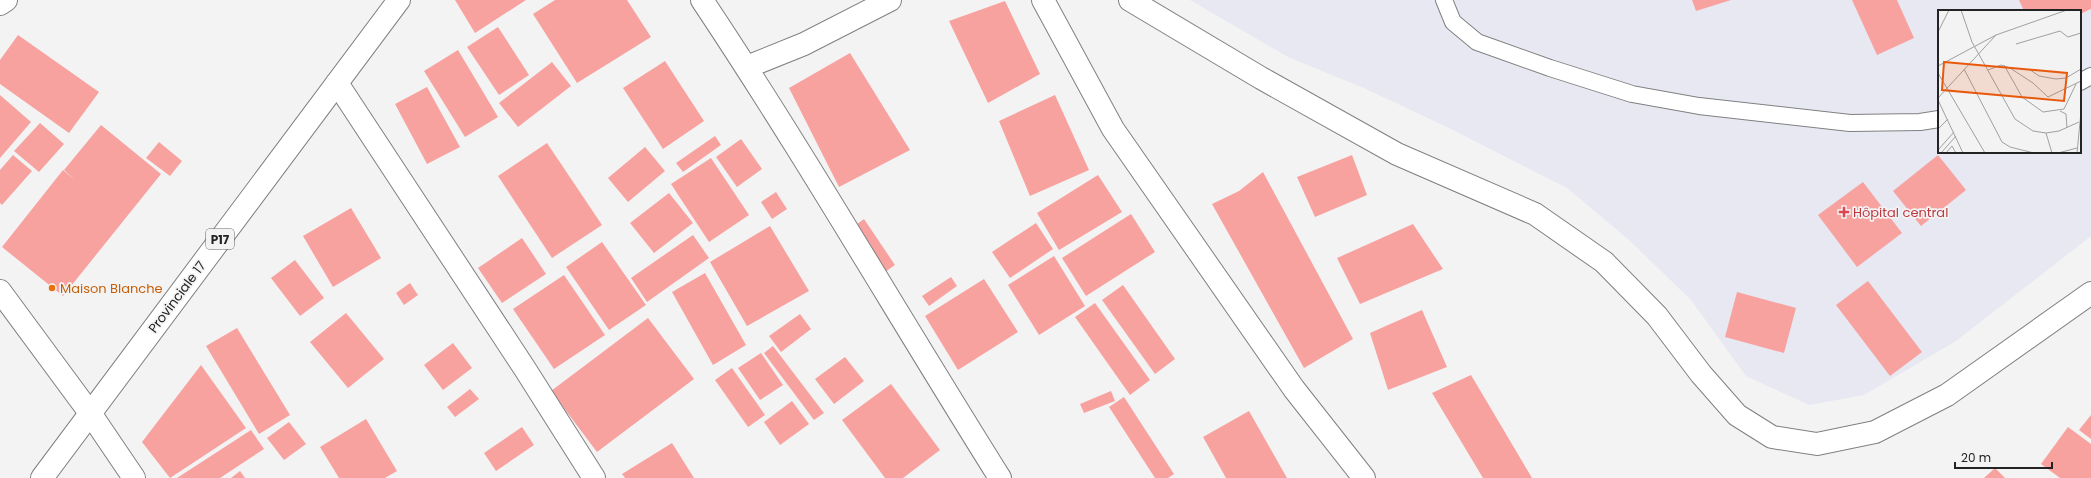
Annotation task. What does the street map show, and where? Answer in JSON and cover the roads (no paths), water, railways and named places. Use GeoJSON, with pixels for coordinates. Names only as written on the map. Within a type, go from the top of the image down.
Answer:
{"type":"FeatureCollection","features":[{"type":"Feature","properties":{"kind":"street"},"geometry":{"type":"LineString","coordinates":[[0,4],[6,0]]}},
{"type":"Feature","properties":{"kind":"street","name":"Provinciale 17"},"geometry":{"type":"LineString","coordinates":[[42,478],[398,0]]}},
{"type":"Feature","properties":{"kind":"street"},"geometry":{"type":"LineString","coordinates":[[702,0],[747,67],[1000,478]]}},
{"type":"Feature","properties":{"kind":"street"},"geometry":{"type":"LineString","coordinates":[[747,67],[804,44],[890,0]]}},
{"type":"Feature","properties":{"kind":"street"},"geometry":{"type":"LineString","coordinates":[[1043,0],[1113,129],[1294,389],[1364,478]]}},
{"type":"Feature","properties":{"kind":"street"},"geometry":{"type":"LineString","coordinates":[[1130,0],[1261,78],[1397,154],[1541,218],[1604,262],[1657,316],[1701,374],[1737,415],[1772,438],[1816,444],[1875,432],[1947,395],[2091,293]]}},
{"type":"Feature","properties":{"kind":"street"},"geometry":{"type":"LineString","coordinates":[[337,82],[496,323],[594,478]]}},
{"type":"Feature","properties":{"kind":"street"},"geometry":{"type":"LineString","coordinates":[[0,291],[90,412],[134,478]]}},
{"type":"Feature","properties":{"kind":"lane"},"geometry":{"type":"LineString","coordinates":[[1444,0],[1453,22],[1477,42],[1550,68],[1632,94],[1698,106],[1850,123],[1920,122],[1938,119]]}},
{"type":"Feature","properties":{"kind":"lane"},"geometry":{"type":"LineString","coordinates":[[2081,81],[2091,76]]}},
{"type":"Feature","properties":{"kind":"place","name":"Hôpital central"},"geometry":{"type":"Point","coordinates":[1844,212]}},
{"type":"Feature","properties":{"kind":"place","name":"Maison Blanche"},"geometry":{"type":"Point","coordinates":[52,288]}}]}
